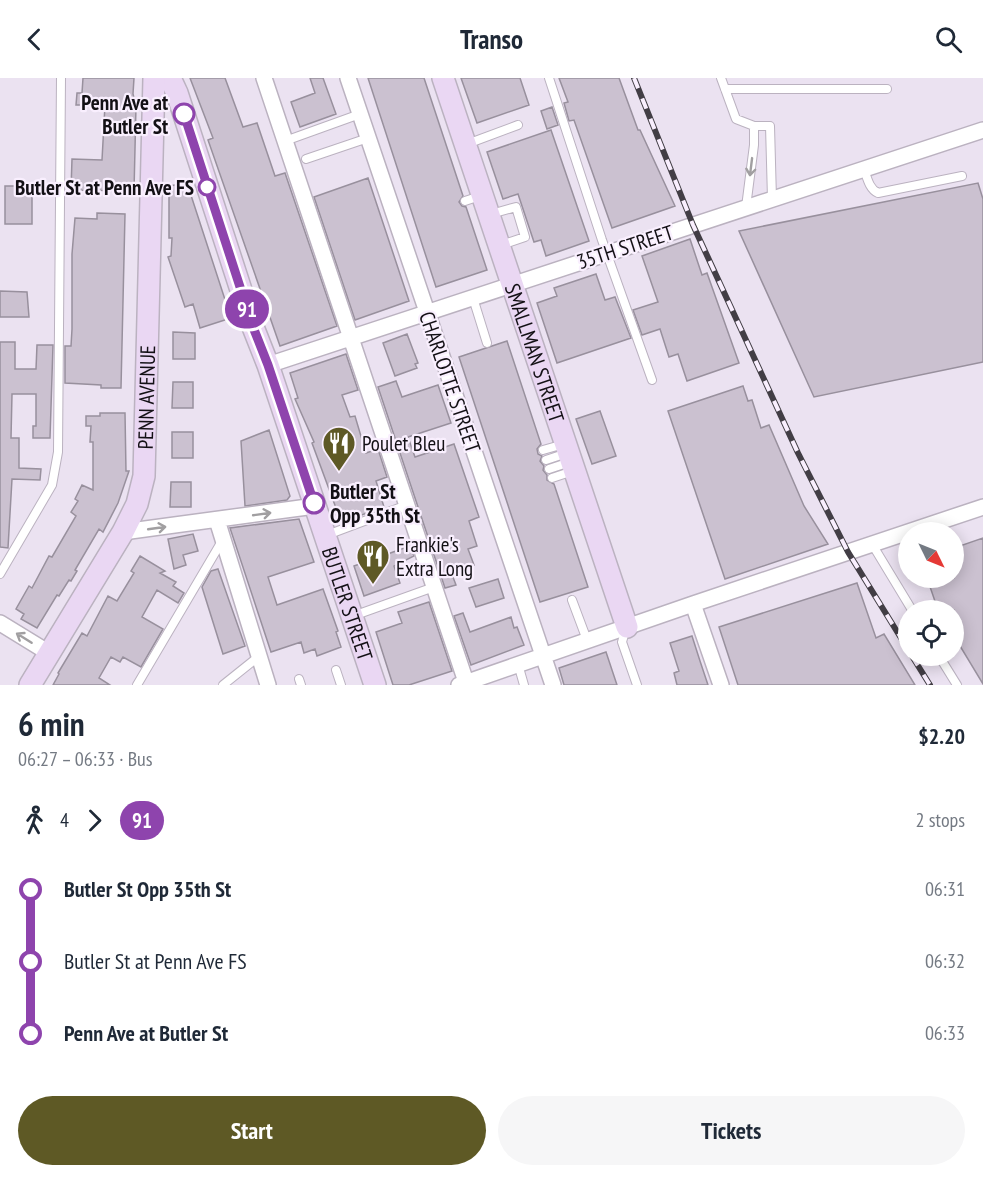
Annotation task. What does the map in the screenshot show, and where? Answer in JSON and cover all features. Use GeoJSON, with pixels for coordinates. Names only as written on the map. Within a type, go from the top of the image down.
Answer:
{"type":"FeatureCollection","features":[{"type":"Feature","properties":{"kind":"main road","name":"PENN AVENUE"},"geometry":{"type":"LineString","coordinates":[[30,685],[123,532],[137,504],[144,476],[154,78]]}},
{"type":"Feature","properties":{"kind":"main road","name":"BUTLER STREET"},"geometry":{"type":"LineString","coordinates":[[170,78],[177,93],[253,327],[268,365],[375,685]]}},
{"type":"Feature","properties":{"kind":"main road","name":"SMALLMAN STREET"},"geometry":{"type":"LineString","coordinates":[[444,78],[466,144],[479,204],[499,245],[627,627]]}},
{"type":"Feature","properties":{"kind":"street"},"geometry":{"type":"LineString","coordinates":[[264,78],[434,586],[464,684],[543,655],[983,507]]}},
{"type":"Feature","properties":{"kind":"street","name":"CHARLOTTE STREET"},"geometry":{"type":"LineString","coordinates":[[348,78],[553,685]]}},
{"type":"Feature","properties":{"kind":"street","name":"35TH STREET"},"geometry":{"type":"LineString","coordinates":[[268,365],[983,130]]}},
{"type":"Feature","properties":{"kind":"street"},"geometry":{"type":"LineString","coordinates":[[123,532],[315,506]]}},
{"type":"Feature","properties":{"kind":"street"},"geometry":{"type":"LineString","coordinates":[[217,520],[268,685]]}},
{"type":"Feature","properties":{"kind":"street"},"geometry":{"type":"LineString","coordinates":[[693,604],[720,685]]}},
{"type":"Feature","properties":{"kind":"street"},"geometry":{"type":"LineString","coordinates":[[0,623],[48,653]]}},
{"type":"Feature","properties":{"kind":"lane"},"geometry":{"type":"LineString","coordinates":[[0,574],[52,485],[58,452],[61,78]]}},
{"type":"Feature","properties":{"kind":"lane"},"geometry":{"type":"LineString","coordinates":[[549,78],[606,253],[651,380]]}},
{"type":"Feature","properties":{"kind":"lane"},"geometry":{"type":"LineString","coordinates":[[721,78],[736,119],[754,126],[771,126],[772,199]]}},
{"type":"Feature","properties":{"kind":"lane"},"geometry":{"type":"LineString","coordinates":[[725,89],[886,89]]}},
{"type":"Feature","properties":{"kind":"lane"},"geometry":{"type":"LineString","coordinates":[[284,141],[360,114]]}},
{"type":"Feature","properties":{"kind":"lane"},"geometry":{"type":"LineString","coordinates":[[466,144],[518,125]]}},
{"type":"Feature","properties":{"kind":"lane"},"geometry":{"type":"LineString","coordinates":[[746,207],[754,146],[754,126]]}},
{"type":"Feature","properties":{"kind":"lane"},"geometry":{"type":"LineString","coordinates":[[306,159],[368,138]]}},
{"type":"Feature","properties":{"kind":"lane"},"geometry":{"type":"LineString","coordinates":[[864,169],[870,186],[878,193],[962,176]]}},
{"type":"Feature","properties":{"kind":"lane"},"geometry":{"type":"LineString","coordinates":[[473,298],[488,343]]}},
{"type":"Feature","properties":{"kind":"lane"},"geometry":{"type":"LineString","coordinates":[[543,450],[570,457]]}},
{"type":"Feature","properties":{"kind":"lane"},"geometry":{"type":"LineString","coordinates":[[546,460],[570,457]]}},
{"type":"Feature","properties":{"kind":"lane"},"geometry":{"type":"LineString","coordinates":[[549,469],[570,457]]}},
{"type":"Feature","properties":{"kind":"lane"},"geometry":{"type":"LineString","coordinates":[[552,478],[570,457]]}},
{"type":"Feature","properties":{"kind":"lane"},"geometry":{"type":"LineString","coordinates":[[325,536],[407,505]]}},
{"type":"Feature","properties":{"kind":"lane"},"geometry":{"type":"LineString","coordinates":[[137,685],[222,541]]}},
{"type":"Feature","properties":{"kind":"lane"},"geometry":{"type":"LineString","coordinates":[[872,544],[906,600]]}},
{"type":"Feature","properties":{"kind":"lane"},"geometry":{"type":"LineString","coordinates":[[352,617],[434,586]]}},
{"type":"Feature","properties":{"kind":"lane"},"geometry":{"type":"LineString","coordinates":[[572,600],[587,640]]}},
{"type":"Feature","properties":{"kind":"lane"},"geometry":{"type":"LineString","coordinates":[[627,627],[622,642],[637,685]]}},
{"type":"Feature","properties":{"kind":"lane"},"geometry":{"type":"LineString","coordinates":[[223,685],[258,657]]}},
{"type":"Feature","properties":{"kind":"lane"},"geometry":{"type":"LineString","coordinates":[[518,664],[524,685]]}},
{"type":"Feature","properties":{"kind":"lane"},"geometry":{"type":"LineString","coordinates":[[945,666],[957,685]]}},
{"type":"Feature","properties":{"kind":"lane"},"geometry":{"type":"LineString","coordinates":[[336,670],[341,685]]}},
{"type":"Feature","properties":{"kind":"building"},"geometry":{"type":"Polygon","coordinates":[[[83,78],[134,78],[133,94],[136,106],[134,191],[71,190],[72,159],[102,160],[105,105],[76,105],[77,93],[82,93],[83,78]]]}},
{"type":"Feature","properties":{"kind":"building"},"geometry":{"type":"Polygon","coordinates":[[[190,78],[225,78],[243,127],[257,123],[275,176],[285,173],[337,326],[280,346],[208,140],[213,138],[190,78]]]}},
{"type":"Feature","properties":{"kind":"building"},"geometry":{"type":"Polygon","coordinates":[[[310,78],[323,78],[336,114],[300,127],[291,102],[315,93],[310,78]]]}},
{"type":"Feature","properties":{"kind":"building"},"geometry":{"type":"Polygon","coordinates":[[[368,78],[424,78],[463,196],[459,202],[466,207],[487,270],[436,287],[368,78]]]}},
{"type":"Feature","properties":{"kind":"building"},"geometry":{"type":"Polygon","coordinates":[[[461,78],[520,78],[529,105],[477,123],[461,78]]]}},
{"type":"Feature","properties":{"kind":"building"},"geometry":{"type":"Polygon","coordinates":[[[559,78],[619,78],[638,130],[675,206],[612,228],[574,120],[569,121],[564,103],[568,102],[559,78]]]}},
{"type":"Feature","properties":{"kind":"building"},"geometry":{"type":"Polygon","coordinates":[[[552,107],[558,125],[547,129],[541,111],[552,107]]]}},
{"type":"Feature","properties":{"kind":"building"},"geometry":{"type":"Polygon","coordinates":[[[551,130],[589,241],[546,256],[541,240],[534,242],[518,194],[503,199],[487,152],[551,130]]]}},
{"type":"Feature","properties":{"kind":"building"},"geometry":{"type":"Polygon","coordinates":[[[368,178],[409,301],[355,320],[314,197],[368,178]]]}},
{"type":"Feature","properties":{"kind":"building"},"geometry":{"type":"Polygon","coordinates":[[[187,183],[231,318],[200,328],[193,304],[185,307],[168,257],[171,256],[172,238],[169,238],[169,186],[187,183]]]}},
{"type":"Feature","properties":{"kind":"building"},"geometry":{"type":"Polygon","coordinates":[[[978,183],[983,199],[983,362],[814,397],[739,231],[978,183]]]}},
{"type":"Feature","properties":{"kind":"building"},"geometry":{"type":"Polygon","coordinates":[[[5,186],[32,186],[32,224],[5,224],[5,186]]]}},
{"type":"Feature","properties":{"kind":"building"},"geometry":{"type":"Polygon","coordinates":[[[97,213],[125,214],[121,388],[65,383],[65,346],[71,346],[72,254],[75,218],[97,219],[97,213]]]}},
{"type":"Feature","properties":{"kind":"building"},"geometry":{"type":"Polygon","coordinates":[[[690,239],[702,275],[707,273],[739,363],[687,381],[678,354],[669,357],[660,329],[642,335],[633,310],[658,302],[642,256],[690,239]]]}},
{"type":"Feature","properties":{"kind":"building"},"geometry":{"type":"Polygon","coordinates":[[[596,274],[605,300],[615,297],[631,338],[557,363],[537,303],[557,296],[554,288],[596,274]]]}},
{"type":"Feature","properties":{"kind":"building"},"geometry":{"type":"Polygon","coordinates":[[[0,291],[27,292],[29,317],[0,317],[0,291]]]}},
{"type":"Feature","properties":{"kind":"building"},"geometry":{"type":"Polygon","coordinates":[[[173,332],[195,333],[195,359],[173,359],[173,332]]]}},
{"type":"Feature","properties":{"kind":"building"},"geometry":{"type":"Polygon","coordinates":[[[407,334],[418,363],[415,364],[417,368],[395,376],[383,343],[407,334]]]}},
{"type":"Feature","properties":{"kind":"building"},"geometry":{"type":"Polygon","coordinates":[[[507,341],[541,444],[537,449],[538,454],[542,456],[540,461],[544,466],[543,470],[547,475],[547,480],[554,484],[588,587],[540,602],[459,357],[507,341]]]}},
{"type":"Feature","properties":{"kind":"building"},"geometry":{"type":"Polygon","coordinates":[[[0,342],[15,342],[15,369],[36,369],[37,345],[53,345],[50,438],[33,438],[33,426],[36,426],[36,394],[12,394],[11,438],[19,438],[19,468],[41,469],[40,480],[12,479],[8,548],[0,547],[0,342]]]}},
{"type":"Feature","properties":{"kind":"building"},"geometry":{"type":"Polygon","coordinates":[[[346,354],[358,390],[342,395],[350,417],[355,416],[366,453],[378,449],[387,477],[376,481],[384,507],[339,523],[334,508],[336,508],[312,443],[314,442],[295,399],[298,398],[290,373],[346,354]]]}},
{"type":"Feature","properties":{"kind":"building"},"geometry":{"type":"Polygon","coordinates":[[[396,381],[402,397],[438,385],[451,423],[408,437],[415,457],[454,444],[479,517],[469,521],[477,546],[468,549],[474,565],[451,572],[456,585],[445,588],[378,387],[396,381]]]}},
{"type":"Feature","properties":{"kind":"building"},"geometry":{"type":"Polygon","coordinates":[[[173,382],[193,382],[193,408],[172,408],[173,382]]]}},
{"type":"Feature","properties":{"kind":"building"},"geometry":{"type":"Polygon","coordinates":[[[743,386],[748,401],[752,400],[761,428],[769,425],[804,506],[828,544],[725,579],[668,411],[743,386]]]}},
{"type":"Feature","properties":{"kind":"building"},"geometry":{"type":"Polygon","coordinates":[[[600,411],[616,456],[592,464],[576,419],[600,411]]]}},
{"type":"Feature","properties":{"kind":"building"},"geometry":{"type":"Polygon","coordinates":[[[100,413],[125,413],[126,471],[129,471],[118,503],[103,532],[99,529],[71,581],[69,580],[59,596],[57,595],[37,628],[21,619],[24,614],[16,609],[29,586],[32,588],[49,556],[52,557],[76,516],[71,512],[78,501],[75,499],[82,485],[93,490],[93,442],[90,442],[91,426],[86,426],[86,416],[100,416],[100,413]]]}},
{"type":"Feature","properties":{"kind":"building"},"geometry":{"type":"Polygon","coordinates":[[[269,430],[290,496],[287,500],[245,506],[241,441],[269,430]]]}},
{"type":"Feature","properties":{"kind":"building"},"geometry":{"type":"Polygon","coordinates":[[[172,432],[193,432],[193,458],[172,458],[172,432]]]}},
{"type":"Feature","properties":{"kind":"building"},"geometry":{"type":"Polygon","coordinates":[[[171,482],[191,482],[191,507],[170,507],[171,482]]]}},
{"type":"Feature","properties":{"kind":"building"},"geometry":{"type":"Polygon","coordinates":[[[299,519],[314,562],[268,577],[277,605],[323,589],[338,631],[336,632],[341,647],[317,656],[315,649],[304,653],[301,642],[271,652],[230,528],[299,519]]]}},
{"type":"Feature","properties":{"kind":"building"},"geometry":{"type":"Polygon","coordinates":[[[193,534],[198,551],[183,555],[186,565],[174,569],[168,539],[193,534]]]}},
{"type":"Feature","properties":{"kind":"building"},"geometry":{"type":"Polygon","coordinates":[[[983,538],[983,684],[964,653],[964,600],[935,600],[930,588],[964,588],[964,545],[983,538]]]}},
{"type":"Feature","properties":{"kind":"building"},"geometry":{"type":"Polygon","coordinates":[[[410,546],[414,556],[394,566],[400,583],[364,596],[354,566],[410,546]]]}},
{"type":"Feature","properties":{"kind":"building"},"geometry":{"type":"Polygon","coordinates":[[[140,556],[165,571],[160,573],[176,582],[173,586],[184,593],[178,603],[157,590],[142,617],[163,629],[141,667],[123,657],[120,662],[111,657],[99,678],[110,685],[53,685],[82,633],[87,636],[108,596],[117,601],[134,573],[131,571],[140,556]]]}},
{"type":"Feature","properties":{"kind":"building"},"geometry":{"type":"Polygon","coordinates":[[[218,569],[245,646],[223,654],[202,587],[211,571],[218,569]]]}},
{"type":"Feature","properties":{"kind":"building"},"geometry":{"type":"Polygon","coordinates":[[[498,579],[504,598],[476,607],[469,588],[498,579]]]}},
{"type":"Feature","properties":{"kind":"building"},"geometry":{"type":"Polygon","coordinates":[[[857,583],[876,638],[884,634],[898,657],[898,666],[903,666],[915,685],[738,685],[719,627],[857,583]]]}},
{"type":"Feature","properties":{"kind":"building"},"geometry":{"type":"Polygon","coordinates":[[[429,602],[452,671],[409,685],[393,685],[376,632],[402,623],[398,612],[429,602]]]}},
{"type":"Feature","properties":{"kind":"building"},"geometry":{"type":"Polygon","coordinates":[[[463,613],[470,632],[511,617],[514,628],[517,627],[524,645],[471,665],[454,616],[463,613]]]}},
{"type":"Feature","properties":{"kind":"building"},"geometry":{"type":"Polygon","coordinates":[[[692,636],[708,685],[677,685],[674,673],[679,671],[670,643],[692,636]]]}},
{"type":"Feature","properties":{"kind":"building"},"geometry":{"type":"Polygon","coordinates":[[[606,652],[617,685],[564,685],[559,668],[606,652]]]}},
{"type":"Feature","properties":{"kind":"railway"},"geometry":{"type":"LineString","coordinates":[[634,78],[693,225],[798,453],[848,552],[898,633]]}},
{"type":"Feature","properties":{"kind":"railway"},"geometry":{"type":"LineString","coordinates":[[918,666],[930,685]]}},
{"type":"Feature","properties":{"kind":"bus line","name":"91"},"geometry":{"type":"LineString","coordinates":[[184,114],[253,327],[314,503]]}},
{"type":"Feature","properties":{"kind":"place","name":"Penn Ave at Butler St"},"geometry":{"type":"Point","coordinates":[184,114]}},
{"type":"Feature","properties":{"kind":"place","name":"Butler St at Penn Ave FS"},"geometry":{"type":"Point","coordinates":[207,187]}},
{"type":"Feature","properties":{"kind":"place","name":"Poulet Bleu"},"geometry":{"type":"Point","coordinates":[339,472]}},
{"type":"Feature","properties":{"kind":"place","name":"Butler St Opp 35th St"},"geometry":{"type":"Point","coordinates":[314,503]}},
{"type":"Feature","properties":{"kind":"place","name":"Frankie's Extra Long"},"geometry":{"type":"Point","coordinates":[373,585]}}]}
